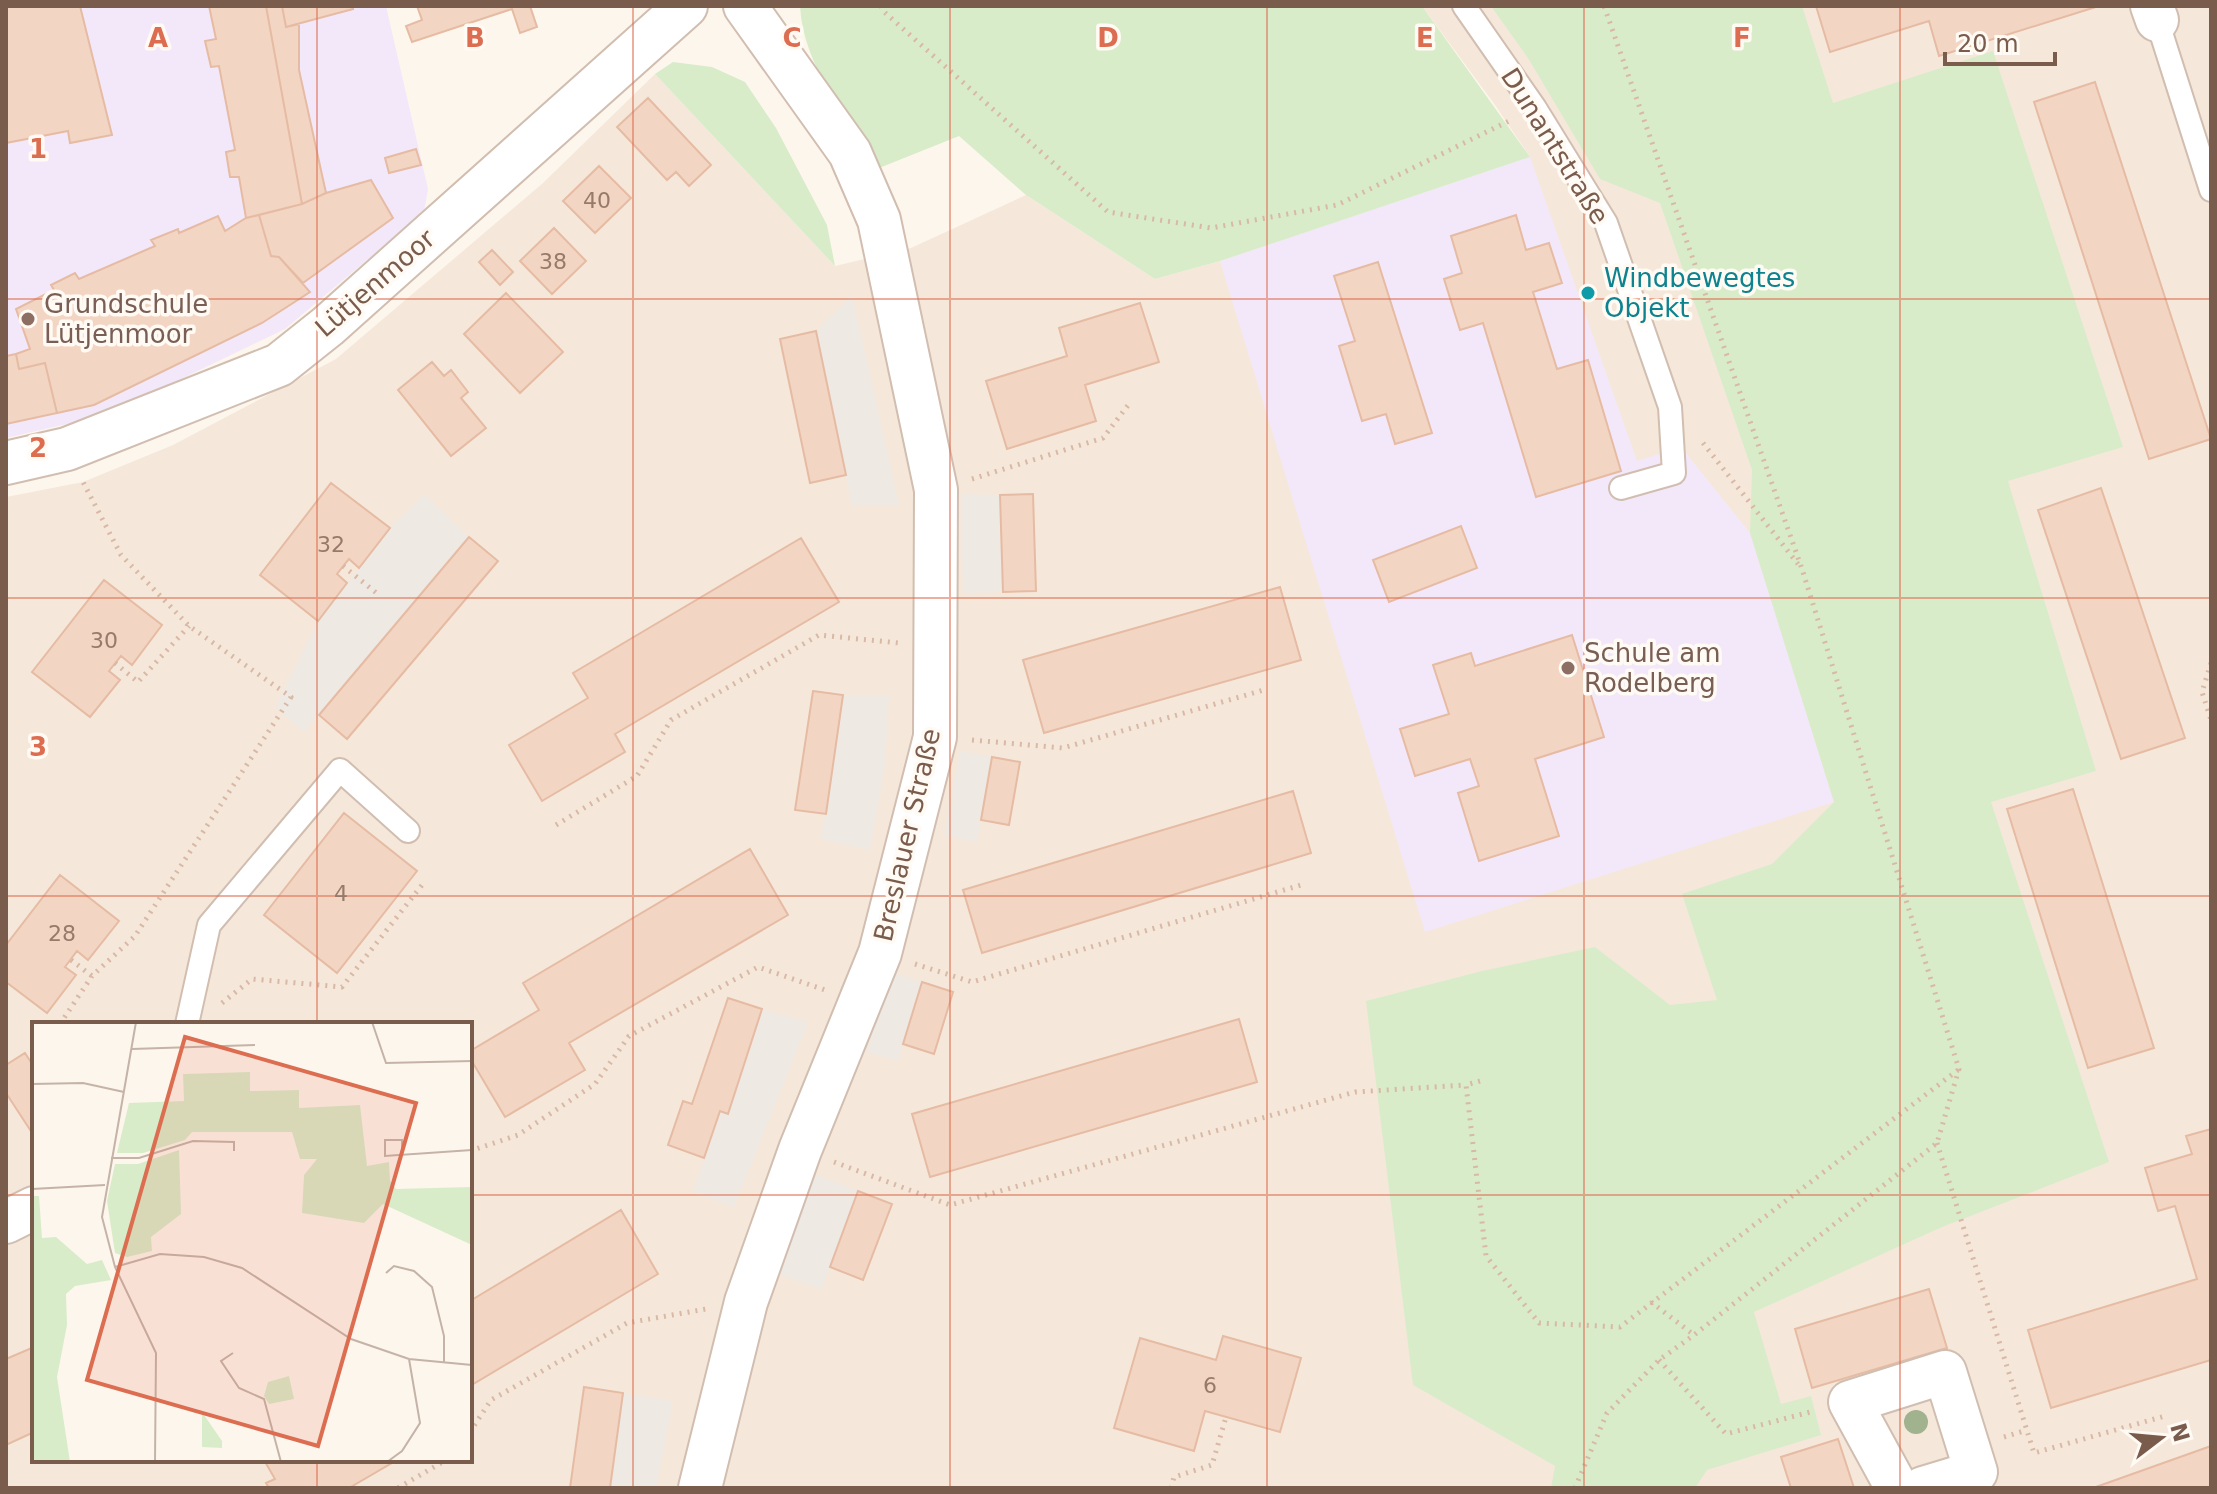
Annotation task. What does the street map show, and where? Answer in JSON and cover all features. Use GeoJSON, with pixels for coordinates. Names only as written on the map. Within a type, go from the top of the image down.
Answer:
{"type":"FeatureCollection","features":[{"type":"Feature","properties":{"kind":"street","name":"Lütjenmoor"},"geometry":{"type":"LineString","coordinates":[[6,463],[67,449],[279,365],[328,326],[686,6]]}},
{"type":"Feature","properties":{"kind":"street","name":"Breslauer Straße"},"geometry":{"type":"LineString","coordinates":[[700,1488],[746,1302],[800,1150],[880,953],[935,737],[936,490],[879,220],[850,153],[745,6]]}},
{"type":"Feature","properties":{"kind":"street"},"geometry":{"type":"LineString","coordinates":[[6,1222],[32,1209]]}},
{"type":"Feature","properties":{"kind":"street"},"geometry":{"type":"LineString","coordinates":[[1897,1488],[1850,1402],[1945,1372],[1976,1472],[1923,1488]]}},
{"type":"Feature","properties":{"kind":"lane","name":"Dunantstraße"},"geometry":{"type":"LineString","coordinates":[[1464,6],[1535,108],[1606,223],[1670,407],[1674,473],[1621,488]]}},
{"type":"Feature","properties":{"kind":"lane"},"geometry":{"type":"LineString","coordinates":[[2154,13],[2211,190]]}},
{"type":"Feature","properties":{"kind":"lane"},"geometry":{"type":"LineString","coordinates":[[187,1022],[209,925],[340,770],[408,831]]}},
{"type":"Feature","properties":{"kind":"path"},"geometry":{"type":"LineString","coordinates":[[881,6],[1108,212],[1123,215],[1211,228],[1337,205],[1535,108]]}},
{"type":"Feature","properties":{"kind":"path"},"geometry":{"type":"LineString","coordinates":[[1604,6],[1802,569],[1959,1069],[1937,1143],[2034,1453],[2165,1416]]}},
{"type":"Feature","properties":{"kind":"path"},"geometry":{"type":"LineString","coordinates":[[936,490],[1103,438],[1129,404]]}},
{"type":"Feature","properties":{"kind":"path"},"geometry":{"type":"LineString","coordinates":[[1670,407],[1685,421],[1802,569]]}},
{"type":"Feature","properties":{"kind":"path"},"geometry":{"type":"LineString","coordinates":[[61,1022],[92,976],[135,936],[291,697],[189,626],[121,555],[67,449]]}},
{"type":"Feature","properties":{"kind":"path"},"geometry":{"type":"LineString","coordinates":[[343,566],[379,595]]}},
{"type":"Feature","properties":{"kind":"path"},"geometry":{"type":"LineString","coordinates":[[115,663],[138,682],[189,626]]}},
{"type":"Feature","properties":{"kind":"path"},"geometry":{"type":"LineString","coordinates":[[556,825],[637,776],[671,720],[819,635],[936,647]]}},
{"type":"Feature","properties":{"kind":"path"},"geometry":{"type":"LineString","coordinates":[[2211,663],[2202,692],[2211,720]]}},
{"type":"Feature","properties":{"kind":"path"},"geometry":{"type":"LineString","coordinates":[[935,737],[1063,748],[1267,689]]}},
{"type":"Feature","properties":{"kind":"path"},"geometry":{"type":"LineString","coordinates":[[219,1006],[252,979],[342,987],[422,885]]}},
{"type":"Feature","properties":{"kind":"path"},"geometry":{"type":"LineString","coordinates":[[880,953],[972,982],[1301,885]]}},
{"type":"Feature","properties":{"kind":"path"},"geometry":{"type":"LineString","coordinates":[[71,960],[92,976]]}},
{"type":"Feature","properties":{"kind":"path"},"geometry":{"type":"LineString","coordinates":[[472,1150],[518,1135],[595,1084],[629,1036],[758,967],[861,1001]]}},
{"type":"Feature","properties":{"kind":"path"},"geometry":{"type":"LineString","coordinates":[[1466,1085],[1486,1256],[1539,1323],[1620,1327],[1959,1069]]}},
{"type":"Feature","properties":{"kind":"path"},"geometry":{"type":"LineString","coordinates":[[800,1150],[950,1205],[1355,1092],[1466,1085],[1480,1081]]}},
{"type":"Feature","properties":{"kind":"path"},"geometry":{"type":"LineString","coordinates":[[1575,1488],[1607,1413],[1659,1360],[1937,1143]]}},
{"type":"Feature","properties":{"kind":"path"},"geometry":{"type":"LineString","coordinates":[[472,1429],[491,1400],[627,1323],[746,1302]]}},
{"type":"Feature","properties":{"kind":"path"},"geometry":{"type":"LineString","coordinates":[[1651,1302],[1694,1335]]}},
{"type":"Feature","properties":{"kind":"path"},"geometry":{"type":"LineString","coordinates":[[1659,1360],[1726,1434],[1850,1402]]}},
{"type":"Feature","properties":{"kind":"path"},"geometry":{"type":"LineString","coordinates":[[1171,1488],[1174,1477],[1212,1465],[1226,1417]]}},
{"type":"Feature","properties":{"kind":"path"},"geometry":{"type":"LineString","coordinates":[[398,1488],[443,1462]]}},
{"type":"Feature","properties":{"kind":"shaded area"},"geometry":{"type":"Polygon","coordinates":[[[6,6],[386,6],[428,189],[424,212],[285,329],[106,415],[6,438],[6,6]]]}},
{"type":"Feature","properties":{"kind":"shaded area"},"geometry":{"type":"Polygon","coordinates":[[[1422,6],[2211,6],[2211,1488],[6,1488],[6,497],[83,482],[173,445],[336,359],[543,183],[655,74],[835,266],[911,248],[1026,195],[1155,279],[1220,261],[1530,157],[1422,6]]]}},
{"type":"Feature","properties":{"kind":"shaded area","name":"Schule am Rodelberg"},"geometry":{"type":"Polygon","coordinates":[[[1530,157],[1637,461],[1681,447],[1750,533],[1834,802],[1425,932],[1220,261],[1530,157]]]}},
{"type":"Feature","properties":{"kind":"shaded area"},"geometry":{"type":"Polygon","coordinates":[[[852,295],[899,505],[852,506],[816,331],[852,295]]]}},
{"type":"Feature","properties":{"kind":"shaded area"},"geometry":{"type":"Polygon","coordinates":[[[424,494],[469,537],[304,732],[275,707],[318,621],[390,528],[424,494]]]}},
{"type":"Feature","properties":{"kind":"shaded area"},"geometry":{"type":"Polygon","coordinates":[[[961,494],[1000,495],[1003,592],[963,593],[961,494]]]}},
{"type":"Feature","properties":{"kind":"shaded area"},"geometry":{"type":"Polygon","coordinates":[[[843,695],[889,696],[885,765],[870,850],[820,839],[843,695]]]}},
{"type":"Feature","properties":{"kind":"shaded area"},"geometry":{"type":"Polygon","coordinates":[[[960,751],[992,757],[977,842],[944,836],[960,751]]]}},
{"type":"Feature","properties":{"kind":"shaded area"},"geometry":{"type":"Polygon","coordinates":[[[891,972],[922,982],[898,1061],[867,1052],[891,972]]]}},
{"type":"Feature","properties":{"kind":"shaded area"},"geometry":{"type":"Polygon","coordinates":[[[762,1009],[808,1022],[734,1207],[693,1192],[720,1111],[728,1113],[762,1009]]]}},
{"type":"Feature","properties":{"kind":"shaded area"},"geometry":{"type":"Polygon","coordinates":[[[814,1174],[858,1191],[822,1289],[780,1275],[814,1174]]]}},
{"type":"Feature","properties":{"kind":"shaded area"},"geometry":{"type":"Polygon","coordinates":[[[623,1393],[673,1401],[656,1488],[610,1488],[623,1393]]]}},
{"type":"Feature","properties":{"kind":"green space"},"geometry":{"type":"Polygon","coordinates":[[[800,6],[1422,6],[1530,157],[1220,261],[1155,279],[1026,195],[959,136],[879,168],[818,71],[809,50],[800,6]]]}},
{"type":"Feature","properties":{"kind":"green space"},"geometry":{"type":"Polygon","coordinates":[[[1491,6],[1802,6],[1833,103],[1993,51],[2123,447],[2008,481],[2096,771],[1991,802],[2109,1162],[1942,1227],[1754,1312],[1781,1404],[1811,1396],[1821,1435],[1707,1470],[1695,1488],[1551,1488],[1555,1466],[1413,1385],[1366,1001],[1482,971],[1595,947],[1670,1005],[1717,1000],[1682,894],[1772,864],[1834,802],[1750,533],[1752,470],[1660,203],[1600,179],[1528,58],[1491,6]]]}},
{"type":"Feature","properties":{"kind":"green space"},"geometry":{"type":"Polygon","coordinates":[[[673,62],[712,67],[745,82],[776,128],[827,225],[835,266],[655,74],[673,62]]]}},
{"type":"Feature","properties":{"kind":"building"},"geometry":{"type":"Polygon","coordinates":[[[6,6],[80,6],[112,135],[70,143],[68,131],[6,143],[6,6]]]}},
{"type":"Feature","properties":{"kind":"building"},"geometry":{"type":"Polygon","coordinates":[[[209,6],[266,6],[302,204],[246,218],[239,177],[230,177],[226,152],[235,150],[219,66],[211,67],[205,41],[216,39],[209,6]]]}},
{"type":"Feature","properties":{"kind":"building"},"geometry":{"type":"Polygon","coordinates":[[[266,6],[282,6],[286,27],[299,24],[299,70],[326,193],[302,204],[266,6]]]}},
{"type":"Feature","properties":{"kind":"building"},"geometry":{"type":"Polygon","coordinates":[[[282,6],[352,6],[353,9],[286,27],[282,6]]]}},
{"type":"Feature","properties":{"kind":"building"},"geometry":{"type":"Polygon","coordinates":[[[417,6],[530,6],[537,27],[520,33],[512,9],[412,42],[406,26],[422,20],[417,6]]]}},
{"type":"Feature","properties":{"kind":"building"},"geometry":{"type":"Polygon","coordinates":[[[1816,6],[2099,6],[1939,56],[1929,21],[1830,52],[1816,6]]]}},
{"type":"Feature","properties":{"kind":"building"},"geometry":{"type":"Polygon","coordinates":[[[2095,82],[2211,439],[2149,459],[2034,102],[2095,82]]]}},
{"type":"Feature","properties":{"kind":"building"},"geometry":{"type":"Polygon","coordinates":[[[648,98],[711,165],[689,186],[676,172],[667,180],[617,127],[648,98]]]}},
{"type":"Feature","properties":{"kind":"building"},"geometry":{"type":"Polygon","coordinates":[[[416,149],[421,165],[389,173],[385,158],[416,149]]]}},
{"type":"Feature","properties":{"kind":"building"},"geometry":{"type":"Polygon","coordinates":[[[599,166],[631,198],[595,233],[563,201],[599,166]]]}},
{"type":"Feature","properties":{"kind":"building"},"geometry":{"type":"Polygon","coordinates":[[[371,180],[393,218],[303,283],[279,257],[271,256],[259,215],[371,180]]]}},
{"type":"Feature","properties":{"kind":"building"},"geometry":{"type":"Polygon","coordinates":[[[259,215],[271,256],[279,257],[310,292],[262,323],[94,405],[57,413],[45,363],[19,369],[16,354],[30,349],[16,309],[54,290],[51,285],[75,273],[79,279],[155,246],[151,240],[178,229],[179,233],[218,216],[225,231],[246,218],[259,215]]]}},
{"type":"Feature","properties":{"kind":"building"},"geometry":{"type":"Polygon","coordinates":[[[1516,215],[1526,250],[1549,243],[1562,283],[1533,292],[1557,369],[1588,360],[1621,471],[1536,497],[1483,323],[1460,330],[1444,279],[1462,273],[1451,236],[1516,215]]]}},
{"type":"Feature","properties":{"kind":"building"},"geometry":{"type":"Polygon","coordinates":[[[554,228],[586,261],[552,294],[520,261],[554,228]]]}},
{"type":"Feature","properties":{"kind":"building"},"geometry":{"type":"Polygon","coordinates":[[[492,250],[513,272],[500,285],[479,262],[492,250]]]}},
{"type":"Feature","properties":{"kind":"building"},"geometry":{"type":"Polygon","coordinates":[[[1378,262],[1432,433],[1395,444],[1386,414],[1362,421],[1339,346],[1355,341],[1334,276],[1378,262]]]}},
{"type":"Feature","properties":{"kind":"building"},"geometry":{"type":"Polygon","coordinates":[[[506,293],[563,352],[520,393],[464,334],[506,293]]]}},
{"type":"Feature","properties":{"kind":"building"},"geometry":{"type":"Polygon","coordinates":[[[1140,303],[1159,362],[1085,385],[1096,421],[1007,449],[986,381],[1067,356],[1059,328],[1140,303]]]}},
{"type":"Feature","properties":{"kind":"building"},"geometry":{"type":"Polygon","coordinates":[[[816,331],[846,475],[810,483],[780,339],[816,331]]]}},
{"type":"Feature","properties":{"kind":"building"},"geometry":{"type":"Polygon","coordinates":[[[16,354],[19,369],[45,363],[57,413],[6,424],[6,356],[16,354]]]}},
{"type":"Feature","properties":{"kind":"building"},"geometry":{"type":"Polygon","coordinates":[[[432,362],[444,376],[451,370],[468,392],[461,398],[486,428],[451,456],[398,390],[432,362]]]}},
{"type":"Feature","properties":{"kind":"building"},"geometry":{"type":"Polygon","coordinates":[[[331,483],[390,528],[359,568],[349,559],[337,574],[347,583],[318,621],[260,575],[331,483]]]}},
{"type":"Feature","properties":{"kind":"building"},"geometry":{"type":"Polygon","coordinates":[[[2101,488],[2185,738],[2121,759],[2038,510],[2101,488]]]}},
{"type":"Feature","properties":{"kind":"building"},"geometry":{"type":"Polygon","coordinates":[[[1033,494],[1036,591],[1003,592],[1000,495],[1033,494]]]}},
{"type":"Feature","properties":{"kind":"building"},"geometry":{"type":"Polygon","coordinates":[[[1461,526],[1477,568],[1389,602],[1373,560],[1461,526]]]}},
{"type":"Feature","properties":{"kind":"building"},"geometry":{"type":"Polygon","coordinates":[[[469,537],[498,561],[347,739],[319,715],[469,537]]]}},
{"type":"Feature","properties":{"kind":"building"},"geometry":{"type":"Polygon","coordinates":[[[801,538],[839,602],[615,734],[625,752],[542,801],[509,745],[588,698],[573,673],[801,538]]]}},
{"type":"Feature","properties":{"kind":"building"},"geometry":{"type":"Polygon","coordinates":[[[104,580],[162,625],[132,665],[121,656],[109,671],[120,680],[90,717],[32,672],[104,580]]]}},
{"type":"Feature","properties":{"kind":"building"},"geometry":{"type":"Polygon","coordinates":[[[1280,587],[1301,660],[1044,733],[1023,660],[1280,587]]]}},
{"type":"Feature","properties":{"kind":"building"},"geometry":{"type":"Polygon","coordinates":[[[1572,635],[1604,737],[1535,759],[1559,836],[1479,861],[1458,793],[1479,786],[1470,759],[1415,776],[1400,729],[1449,714],[1433,665],[1471,653],[1475,666],[1572,635]]]}},
{"type":"Feature","properties":{"kind":"building"},"geometry":{"type":"Polygon","coordinates":[[[813,691],[843,695],[826,814],[795,810],[813,691]]]}},
{"type":"Feature","properties":{"kind":"building"},"geometry":{"type":"Polygon","coordinates":[[[992,757],[1020,762],[1009,825],[981,820],[992,757]]]}},
{"type":"Feature","properties":{"kind":"building"},"geometry":{"type":"Polygon","coordinates":[[[2073,789],[2154,1048],[2088,1068],[2007,809],[2073,789]]]}},
{"type":"Feature","properties":{"kind":"building"},"geometry":{"type":"Polygon","coordinates":[[[1293,791],[1311,853],[982,953],[963,890],[1293,791]]]}},
{"type":"Feature","properties":{"kind":"building"},"geometry":{"type":"Polygon","coordinates":[[[344,813],[417,871],[337,973],[264,915],[344,813]]]}},
{"type":"Feature","properties":{"kind":"building"},"geometry":{"type":"Polygon","coordinates":[[[750,849],[788,915],[569,1043],[585,1070],[505,1117],[472,1061],[472,1050],[539,1010],[523,983],[750,849]]]}},
{"type":"Feature","properties":{"kind":"building"},"geometry":{"type":"Polygon","coordinates":[[[60,875],[119,921],[88,960],[77,951],[65,967],[76,975],[47,1013],[6,982],[6,945],[60,875]]]}},
{"type":"Feature","properties":{"kind":"building"},"geometry":{"type":"Polygon","coordinates":[[[922,982],[953,992],[934,1054],[903,1044],[922,982]]]}},
{"type":"Feature","properties":{"kind":"building"},"geometry":{"type":"Polygon","coordinates":[[[728,998],[762,1009],[728,1114],[720,1111],[704,1158],[668,1145],[683,1101],[692,1104],[728,998]]]}},
{"type":"Feature","properties":{"kind":"building"},"geometry":{"type":"Polygon","coordinates":[[[1239,1019],[1257,1082],[930,1177],[912,1114],[1239,1019]]]}},
{"type":"Feature","properties":{"kind":"building"},"geometry":{"type":"Polygon","coordinates":[[[25,1053],[32,1064],[32,1133],[6,1093],[6,1065],[25,1053]]]}},
{"type":"Feature","properties":{"kind":"building"},"geometry":{"type":"Polygon","coordinates":[[[2211,1129],[2211,1360],[2051,1408],[2028,1330],[2197,1279],[2175,1206],[2158,1211],[2145,1168],[2192,1154],[2186,1136],[2211,1129]]]}},
{"type":"Feature","properties":{"kind":"building"},"geometry":{"type":"Polygon","coordinates":[[[858,1191],[892,1204],[863,1280],[830,1267],[858,1191]]]}},
{"type":"Feature","properties":{"kind":"building"},"geometry":{"type":"Polygon","coordinates":[[[621,1210],[658,1274],[472,1385],[472,1300],[621,1210]]]}},
{"type":"Feature","properties":{"kind":"building"},"geometry":{"type":"Polygon","coordinates":[[[1929,1289],[1947,1348],[1812,1388],[1795,1329],[1929,1289]]]}},
{"type":"Feature","properties":{"kind":"building"},"geometry":{"type":"Polygon","coordinates":[[[1223,1336],[1301,1358],[1280,1432],[1205,1411],[1194,1451],[1114,1428],[1140,1338],[1216,1360],[1223,1336]]]}},
{"type":"Feature","properties":{"kind":"building"},"geometry":{"type":"Polygon","coordinates":[[[32,1348],[32,1433],[6,1445],[6,1359],[32,1348]]]}},
{"type":"Feature","properties":{"kind":"building"},"geometry":{"type":"Polygon","coordinates":[[[584,1387],[623,1393],[610,1488],[570,1488],[584,1387]]]}},
{"type":"Feature","properties":{"kind":"building"},"geometry":{"type":"Polygon","coordinates":[[[1838,1439],[1854,1488],[1791,1488],[1781,1457],[1838,1439]]]}},
{"type":"Feature","properties":{"kind":"building"},"geometry":{"type":"Polygon","coordinates":[[[2211,1446],[2211,1488],[2093,1488],[2211,1446]]]}},
{"type":"Feature","properties":{"kind":"building"},"geometry":{"type":"Polygon","coordinates":[[[265,1462],[394,1462],[349,1488],[269,1488],[266,1483],[275,1479],[265,1462]]]}},
{"type":"Feature","properties":{"kind":"place","name":"Windbewegtes Objekt"},"geometry":{"type":"Point","coordinates":[1588,293]}},
{"type":"Feature","properties":{"kind":"place","name":"Grundschule Lütjenmoor"},"geometry":{"type":"Point","coordinates":[28,319]}},
{"type":"Feature","properties":{"kind":"place","name":"Schule am Rodelberg"},"geometry":{"type":"Point","coordinates":[1568,668]}}]}
